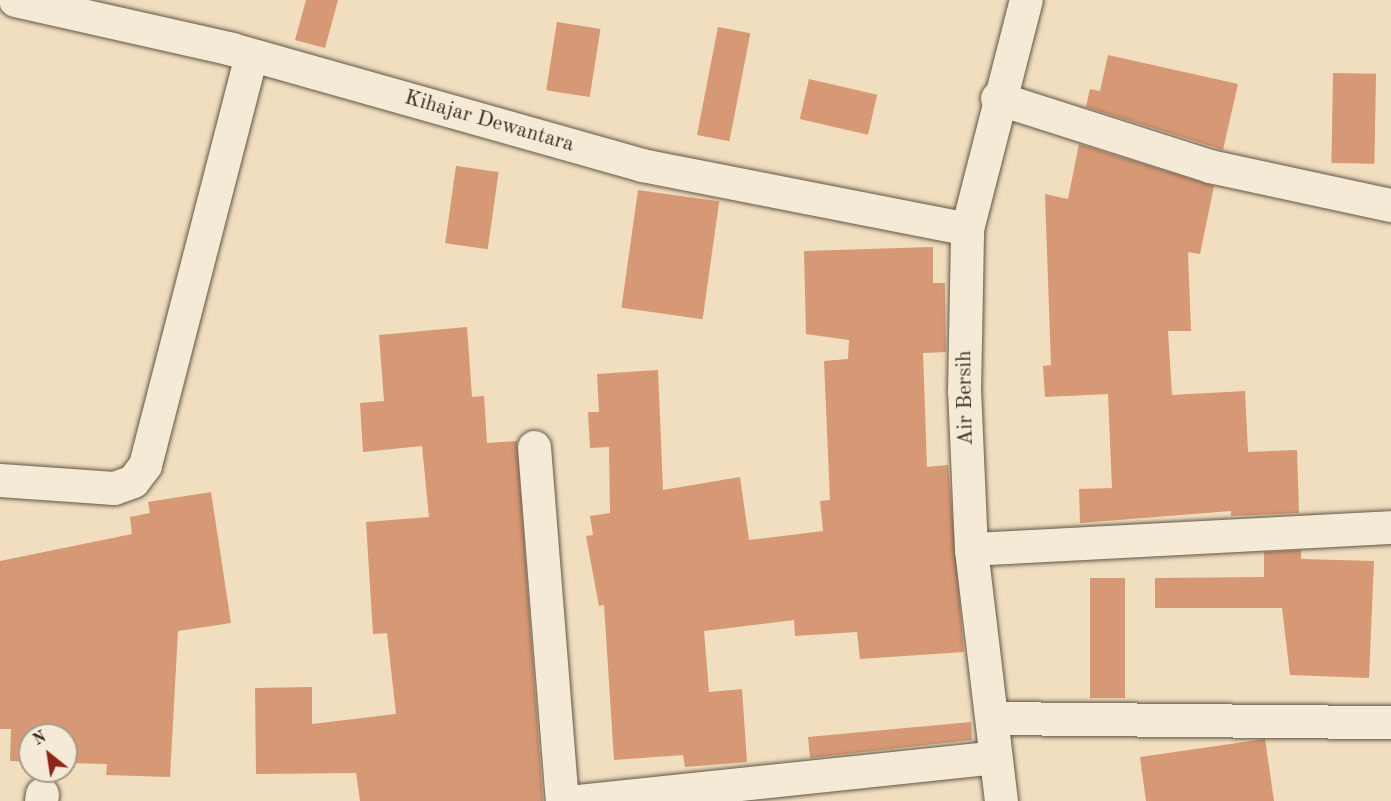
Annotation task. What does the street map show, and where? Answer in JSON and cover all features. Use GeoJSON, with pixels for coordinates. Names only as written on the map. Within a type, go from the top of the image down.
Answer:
{"type":"FeatureCollection","features":[{"type":"Feature","properties":{"kind":"street","name":"Kihajar Dewantara"},"geometry":{"type":"LineString","coordinates":[[15,0],[251,55],[642,165],[967,229]]}},
{"type":"Feature","properties":{"kind":"street","name":"Air Bersih"},"geometry":{"type":"LineString","coordinates":[[1001,801],[994,757],[993,717],[971,549],[964,391],[967,229],[997,98],[1026,0]]}},
{"type":"Feature","properties":{"kind":"street"},"geometry":{"type":"LineString","coordinates":[[0,480],[114,488],[133,481],[145,465],[251,55]]}},
{"type":"Feature","properties":{"kind":"street"},"geometry":{"type":"LineString","coordinates":[[997,98],[1210,166],[1391,205]]}},
{"type":"Feature","properties":{"kind":"street"},"geometry":{"type":"LineString","coordinates":[[534,447],[562,801]]}},
{"type":"Feature","properties":{"kind":"street"},"geometry":{"type":"LineString","coordinates":[[971,549],[1391,527]]}},
{"type":"Feature","properties":{"kind":"street"},"geometry":{"type":"LineString","coordinates":[[993,717],[1391,722]]}},
{"type":"Feature","properties":{"kind":"street"},"geometry":{"type":"LineString","coordinates":[[578,801],[994,757]]}},
{"type":"Feature","properties":{"kind":"building"},"geometry":{"type":"Polygon","coordinates":[[[306,0],[338,0],[325,48],[295,40],[306,0]]]}},
{"type":"Feature","properties":{"kind":"building"},"geometry":{"type":"Polygon","coordinates":[[[557,22],[600,29],[590,97],[546,90],[557,22]]]}},
{"type":"Feature","properties":{"kind":"building"},"geometry":{"type":"Polygon","coordinates":[[[718,27],[750,33],[729,141],[697,135],[718,27]]]}},
{"type":"Feature","properties":{"kind":"building"},"geometry":{"type":"Polygon","coordinates":[[[1108,55],[1238,84],[1223,150],[1086,107],[1090,89],[1100,91],[1108,55]]]}},
{"type":"Feature","properties":{"kind":"building"},"geometry":{"type":"Polygon","coordinates":[[[1333,73],[1376,74],[1374,164],[1331,163],[1333,73]]]}},
{"type":"Feature","properties":{"kind":"building"},"geometry":{"type":"Polygon","coordinates":[[[809,79],[877,95],[868,135],[800,119],[809,79]]]}},
{"type":"Feature","properties":{"kind":"building"},"geometry":{"type":"Polygon","coordinates":[[[1079,144],[1214,186],[1200,254],[1188,252],[1191,331],[1168,331],[1172,395],[1245,391],[1248,452],[1297,450],[1299,513],[1231,516],[1231,511],[1080,523],[1079,489],[1112,488],[1108,394],[1045,397],[1043,366],[1051,365],[1045,194],[1068,199],[1079,144]]]}},
{"type":"Feature","properties":{"kind":"building"},"geometry":{"type":"Polygon","coordinates":[[[456,166],[499,172],[488,249],[445,243],[456,166]]]}},
{"type":"Feature","properties":{"kind":"building"},"geometry":{"type":"Polygon","coordinates":[[[638,190],[719,201],[703,319],[621,308],[638,190]]]}},
{"type":"Feature","properties":{"kind":"building"},"geometry":{"type":"Polygon","coordinates":[[[933,247],[933,283],[945,283],[946,352],[923,353],[927,467],[948,465],[964,652],[860,659],[857,632],[795,636],[794,620],[704,631],[709,692],[742,689],[747,762],[685,767],[683,755],[614,760],[604,605],[599,606],[586,536],[593,535],[590,516],[610,513],[609,447],[590,448],[588,412],[599,412],[597,374],[658,370],[663,490],[740,477],[749,540],[823,531],[820,501],[830,500],[824,361],[848,359],[849,340],[806,334],[804,251],[933,247]]]}},
{"type":"Feature","properties":{"kind":"building"},"geometry":{"type":"Polygon","coordinates":[[[467,327],[472,397],[484,396],[487,443],[517,441],[543,801],[360,801],[356,773],[256,774],[255,688],[312,687],[312,724],[396,714],[387,633],[373,634],[366,522],[429,517],[422,446],[363,452],[360,403],[384,401],[379,335],[467,327]]]}},
{"type":"Feature","properties":{"kind":"building"},"geometry":{"type":"Polygon","coordinates":[[[211,492],[231,623],[178,631],[170,777],[106,775],[107,764],[78,763],[78,723],[18,723],[18,761],[10,761],[11,729],[0,729],[0,561],[132,534],[130,517],[150,513],[148,502],[211,492]]]}},
{"type":"Feature","properties":{"kind":"building"},"geometry":{"type":"Polygon","coordinates":[[[1301,550],[1301,559],[1374,561],[1369,678],[1290,675],[1282,608],[1155,608],[1155,578],[1264,577],[1264,552],[1301,550]]]}},
{"type":"Feature","properties":{"kind":"building"},"geometry":{"type":"Polygon","coordinates":[[[1090,578],[1125,578],[1125,698],[1090,698],[1090,578]]]}},
{"type":"Feature","properties":{"kind":"building"},"geometry":{"type":"Polygon","coordinates":[[[971,722],[972,740],[810,758],[808,737],[971,722]]]}},
{"type":"Feature","properties":{"kind":"building"},"geometry":{"type":"Polygon","coordinates":[[[1265,739],[1274,801],[1146,801],[1140,757],[1265,739]]]}}]}
